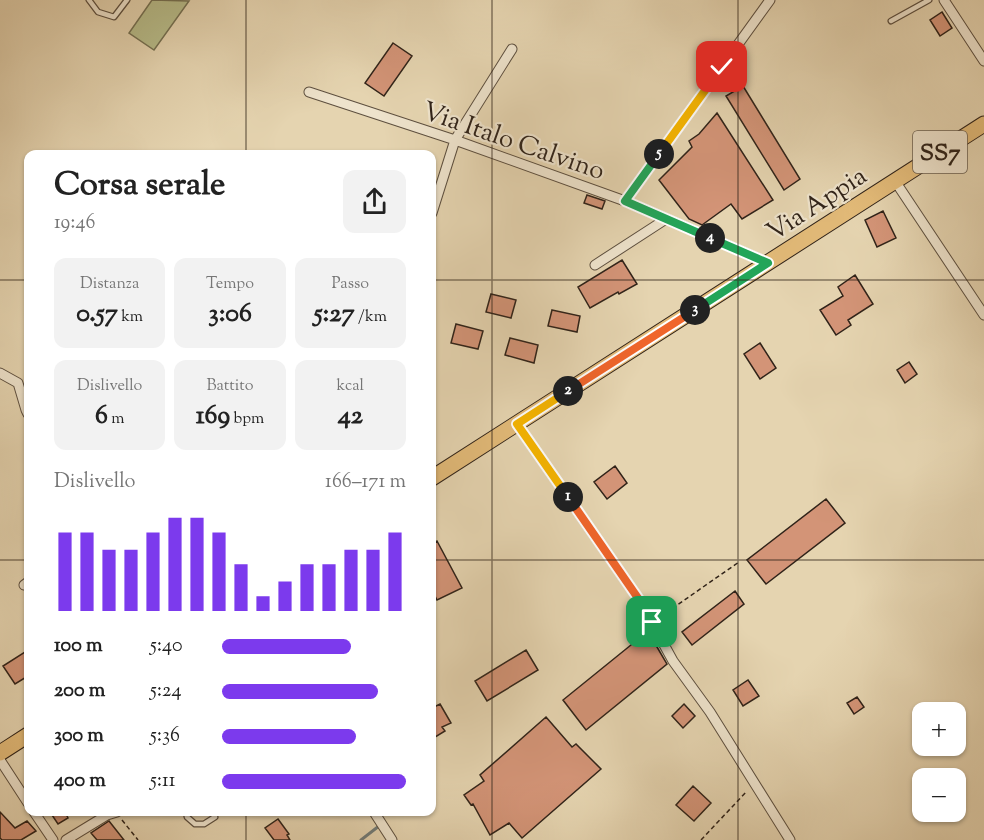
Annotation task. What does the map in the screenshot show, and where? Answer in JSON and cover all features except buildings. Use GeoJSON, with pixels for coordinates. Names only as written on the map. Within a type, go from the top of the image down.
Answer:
{"type":"FeatureCollection","features":[{"type":"Feature","properties":{"kind":"main road","name":"Via Appia"},"geometry":{"type":"LineString","coordinates":[[436,475],[984,124]]}},
{"type":"Feature","properties":{"kind":"main road"},"geometry":{"type":"LineString","coordinates":[[0,753],[24,738]]}},
{"type":"Feature","properties":{"kind":"street"},"geometry":{"type":"LineString","coordinates":[[625,201],[770,0]]}},
{"type":"Feature","properties":{"kind":"street"},"geometry":{"type":"LineString","coordinates":[[944,0],[984,61]]}},
{"type":"Feature","properties":{"kind":"street"},"geometry":{"type":"LineString","coordinates":[[436,200],[455,140],[512,49]]}},
{"type":"Feature","properties":{"kind":"street","name":"Via Italo Calvino"},"geometry":{"type":"LineString","coordinates":[[309,92],[455,140],[625,201],[768,263]]}},
{"type":"Feature","properties":{"kind":"street"},"geometry":{"type":"LineString","coordinates":[[895,181],[984,315]]}},
{"type":"Feature","properties":{"kind":"street"},"geometry":{"type":"LineString","coordinates":[[595,265],[666,219]]}},
{"type":"Feature","properties":{"kind":"street"},"geometry":{"type":"LineString","coordinates":[[0,373],[18,383],[24,403]]}},
{"type":"Feature","properties":{"kind":"street"},"geometry":{"type":"LineString","coordinates":[[517,424],[640,601],[673,661],[710,712],[790,840]]}},
{"type":"Feature","properties":{"kind":"street"},"geometry":{"type":"LineString","coordinates":[[0,760],[24,797]]}},
{"type":"Feature","properties":{"kind":"street"},"geometry":{"type":"LineString","coordinates":[[37,816],[53,840]]}},
{"type":"Feature","properties":{"kind":"street"},"geometry":{"type":"LineString","coordinates":[[66,840],[105,816]]}},
{"type":"Feature","properties":{"kind":"street"},"geometry":{"type":"LineString","coordinates":[[377,816],[392,840]]}},
{"type":"Feature","properties":{"kind":"lane"},"geometry":{"type":"LineString","coordinates":[[88,0],[98,12],[114,17],[127,0]]}},
{"type":"Feature","properties":{"kind":"lane"},"geometry":{"type":"LineString","coordinates":[[891,21],[929,0]]}},
{"type":"Feature","properties":{"kind":"lane"},"geometry":{"type":"LineString","coordinates":[[188,816],[195,824],[204,824],[214,816]]}},
{"type":"Feature","properties":{"kind":"path"},"geometry":{"type":"LineString","coordinates":[[652,622],[740,562]]}},
{"type":"Feature","properties":{"kind":"path"},"geometry":{"type":"LineString","coordinates":[[701,840],[754,784]]}},
{"type":"Feature","properties":{"kind":"path"},"geometry":{"type":"LineString","coordinates":[[120,816],[138,840]]}},
{"type":"Feature","properties":{"kind":"green space"},"geometry":{"type":"Polygon","coordinates":[[[152,0],[189,1],[154,50],[129,33],[152,0]]]}},
{"type":"Feature","properties":{"kind":"waterway"},"geometry":{"type":"LineString","coordinates":[[361,840],[379,826]]}},
{"type":"Feature","properties":{"kind":"route"},"geometry":{"type":"LineString","coordinates":[[652,622],[640,601],[517,424],[768,263],[625,201],[722,67]]}}]}
